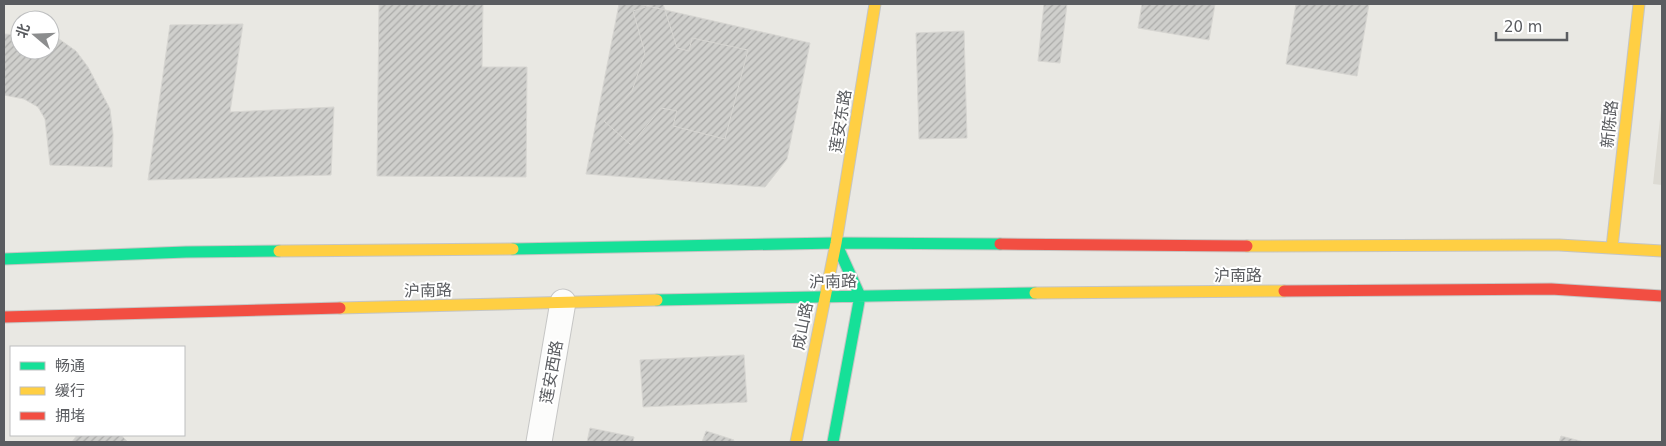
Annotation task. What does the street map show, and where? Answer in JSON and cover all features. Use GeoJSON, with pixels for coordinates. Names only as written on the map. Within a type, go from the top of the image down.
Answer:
{"type":"FeatureCollection","features":[{"type":"Feature","properties":{"kind":"main road","name":"莲安东路"},"geometry":{"type":"LineString","coordinates":[[836,243],[875,4]]}},
{"type":"Feature","properties":{"kind":"main road","name":"新陈路"},"geometry":{"type":"LineString","coordinates":[[1612,248],[1639,4]]}},
{"type":"Feature","properties":{"kind":"main road","name":"沪南路"},"geometry":{"type":"LineString","coordinates":[[4,259],[186,252],[836,243],[1166,246],[1558,245],[1662,251]]}},
{"type":"Feature","properties":{"kind":"main road"},"geometry":{"type":"LineString","coordinates":[[833,442],[860,296],[836,243]]}},
{"type":"Feature","properties":{"kind":"main road","name":"成山路"},"geometry":{"type":"LineString","coordinates":[[796,442],[836,243]]}},
{"type":"Feature","properties":{"kind":"main road","name":"沪南路"},"geometry":{"type":"LineString","coordinates":[[4,317],[860,296],[1551,289],[1662,296]]}},
{"type":"Feature","properties":{"kind":"street","name":"莲安西路"},"geometry":{"type":"LineString","coordinates":[[539,442],[563,302]]}},
{"type":"Feature","properties":{"kind":"shaded area"},"geometry":{"type":"Polygon","coordinates":[[[1662,100],[1662,185],[1653,184],[1662,100]]]}},
{"type":"Feature","properties":{"kind":"building"},"geometry":{"type":"Polygon","coordinates":[[[379,4],[483,4],[482,67],[527,67],[526,177],[377,176],[379,4]]]}},
{"type":"Feature","properties":{"kind":"building"},"geometry":{"type":"Polygon","coordinates":[[[619,4],[639,4],[810,43],[787,159],[765,187],[586,174],[619,4]]]}},
{"type":"Feature","properties":{"kind":"building"},"geometry":{"type":"Polygon","coordinates":[[[655,4],[663,4],[677,48],[689,51],[692,38],[748,50],[725,139],[673,126],[677,111],[661,108],[631,145],[604,121],[632,91],[645,53],[633,11],[655,4]]]}},
{"type":"Feature","properties":{"kind":"building"},"geometry":{"type":"Polygon","coordinates":[[[1044,4],[1067,4],[1060,63],[1038,61],[1044,4]]]}},
{"type":"Feature","properties":{"kind":"building"},"geometry":{"type":"Polygon","coordinates":[[[1142,4],[1215,4],[1209,40],[1138,28],[1142,4]]]}},
{"type":"Feature","properties":{"kind":"building"},"geometry":{"type":"Polygon","coordinates":[[[1296,4],[1369,4],[1357,76],[1286,64],[1296,4]]]}},
{"type":"Feature","properties":{"kind":"building"},"geometry":{"type":"Polygon","coordinates":[[[243,24],[230,112],[334,107],[331,175],[148,180],[170,25],[243,24]]]}},
{"type":"Feature","properties":{"kind":"building"},"geometry":{"type":"Polygon","coordinates":[[[964,31],[967,138],[919,139],[916,33],[964,31]]]}},
{"type":"Feature","properties":{"kind":"building"},"geometry":{"type":"Polygon","coordinates":[[[4,34],[10,34],[10,60],[60,60],[60,40],[76,51],[88,67],[110,109],[113,134],[112,167],[50,165],[45,119],[38,107],[24,99],[4,95],[4,34]]]}},
{"type":"Feature","properties":{"kind":"building"},"geometry":{"type":"Polygon","coordinates":[[[744,355],[747,402],[643,407],[640,360],[744,355]]]}},
{"type":"Feature","properties":{"kind":"building"},"geometry":{"type":"Polygon","coordinates":[[[590,428],[634,437],[633,442],[587,442],[590,428]]]}},
{"type":"Feature","properties":{"kind":"building"},"geometry":{"type":"Polygon","coordinates":[[[706,431],[734,440],[733,442],[702,442],[706,431]]]}},
{"type":"Feature","properties":{"kind":"building"},"geometry":{"type":"Polygon","coordinates":[[[76,436],[122,436],[128,442],[72,442],[76,436]]]}},
{"type":"Feature","properties":{"kind":"building"},"geometry":{"type":"Polygon","coordinates":[[[1561,436],[1584,442],[1559,442],[1561,436]]]}},
{"type":"Feature","properties":{"kind":"traffic: fast"},"geometry":{"type":"LineString","coordinates":[[833,442],[860,296],[836,243]]}},
{"type":"Feature","properties":{"kind":"traffic: fast"},"geometry":{"type":"LineString","coordinates":[[513,249],[836,243],[1000,244]]}},
{"type":"Feature","properties":{"kind":"traffic: fast"},"geometry":{"type":"LineString","coordinates":[[4,259],[186,252],[279,251]]}},
{"type":"Feature","properties":{"kind":"traffic: fast"},"geometry":{"type":"LineString","coordinates":[[657,300],[1035,293]]}},
{"type":"Feature","properties":{"kind":"traffic: slow"},"geometry":{"type":"LineString","coordinates":[[796,442],[836,243],[875,4]]}},
{"type":"Feature","properties":{"kind":"traffic: slow"},"geometry":{"type":"LineString","coordinates":[[1612,247],[1639,4]]}},
{"type":"Feature","properties":{"kind":"traffic: slow"},"geometry":{"type":"LineString","coordinates":[[1247,246],[1559,245],[1662,251]]}},
{"type":"Feature","properties":{"kind":"traffic: slow"},"geometry":{"type":"LineString","coordinates":[[279,251],[513,249]]}},
{"type":"Feature","properties":{"kind":"traffic: slow"},"geometry":{"type":"LineString","coordinates":[[1035,293],[1284,291]]}},
{"type":"Feature","properties":{"kind":"traffic: slow"},"geometry":{"type":"LineString","coordinates":[[340,308],[657,300]]}},
{"type":"Feature","properties":{"kind":"traffic: jam"},"geometry":{"type":"LineString","coordinates":[[1000,244],[1247,246]]}},
{"type":"Feature","properties":{"kind":"traffic: jam"},"geometry":{"type":"LineString","coordinates":[[1284,291],[1551,289],[1662,296]]}},
{"type":"Feature","properties":{"kind":"traffic: jam"},"geometry":{"type":"LineString","coordinates":[[4,317],[340,308]]}}]}
